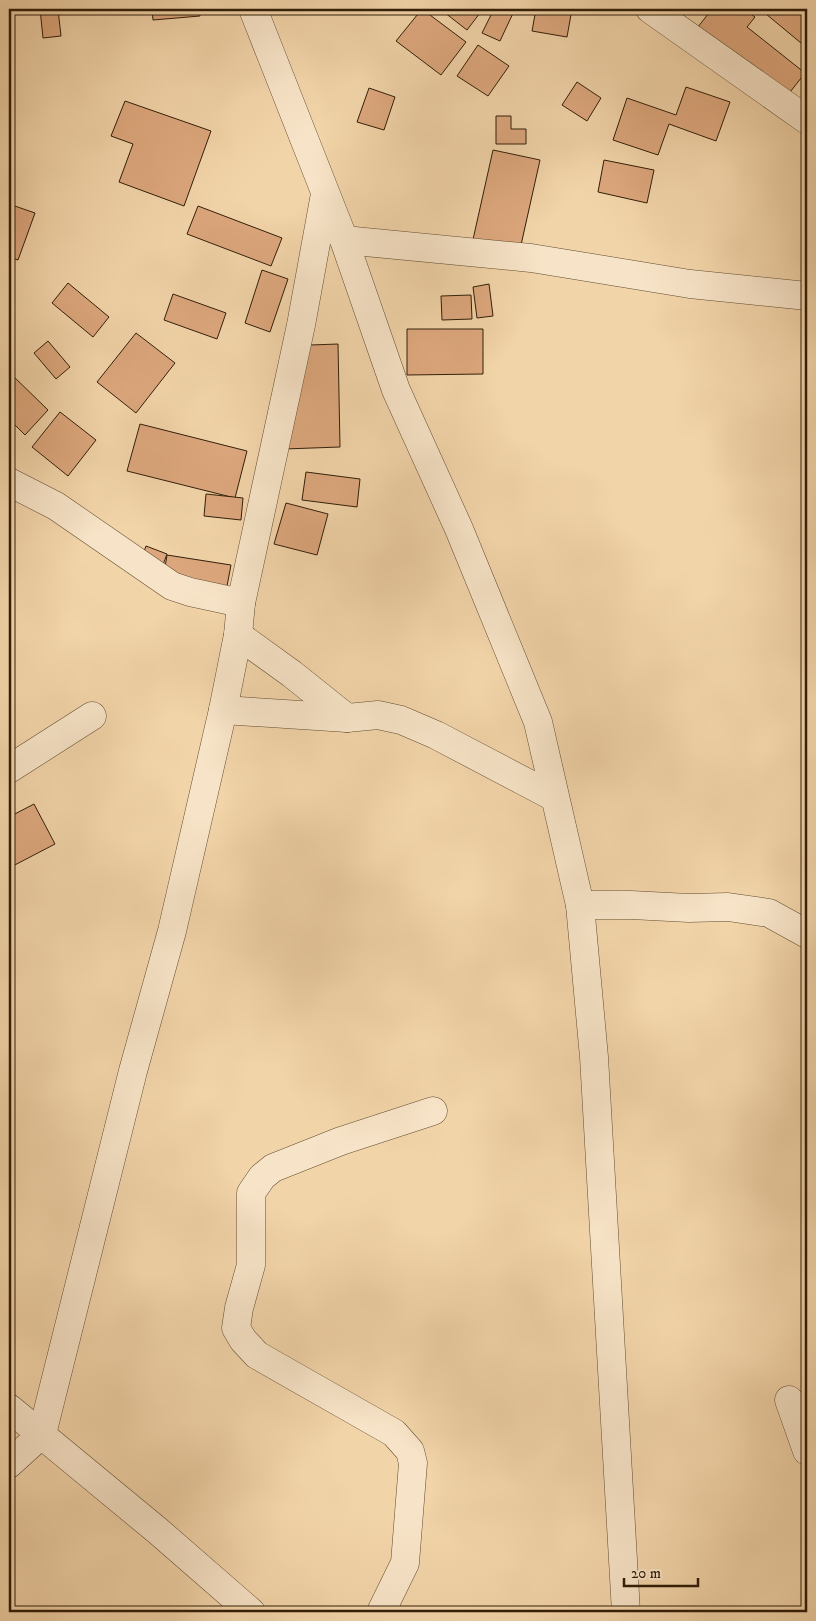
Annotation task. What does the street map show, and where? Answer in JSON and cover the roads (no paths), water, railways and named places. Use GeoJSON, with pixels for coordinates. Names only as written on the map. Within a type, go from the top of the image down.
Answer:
{"type":"FeatureCollection","features":[{"type":"Feature","properties":{"kind":"street"},"geometry":{"type":"LineString","coordinates":[[253,9],[344,240],[396,390],[459,528],[538,722],[580,905],[594,1057],[626,1612]]}},
{"type":"Feature","properties":{"kind":"street"},"geometry":{"type":"LineString","coordinates":[[650,9],[807,120]]}},
{"type":"Feature","properties":{"kind":"street"},"geometry":{"type":"LineString","coordinates":[[9,1464],[42,1434],[133,1071],[172,931],[238,635],[241,602],[301,326],[325,194]]}},
{"type":"Feature","properties":{"kind":"street"},"geometry":{"type":"LineString","coordinates":[[344,240],[531,258],[690,284],[807,296]]}},
{"type":"Feature","properties":{"kind":"street"},"geometry":{"type":"LineString","coordinates":[[9,482],[56,506],[172,586],[190,592],[241,602]]}},
{"type":"Feature","properties":{"kind":"street"},"geometry":{"type":"LineString","coordinates":[[238,635],[292,674],[347,718]]}},
{"type":"Feature","properties":{"kind":"street"},"geometry":{"type":"LineString","coordinates":[[222,710],[347,718],[378,714],[401,720],[436,735],[554,797]]}},
{"type":"Feature","properties":{"kind":"street"},"geometry":{"type":"LineString","coordinates":[[9,769],[92,716]]}},
{"type":"Feature","properties":{"kind":"street"},"geometry":{"type":"LineString","coordinates":[[580,905],[689,908],[728,907],[769,914],[807,934]]}},
{"type":"Feature","properties":{"kind":"street"},"geometry":{"type":"LineString","coordinates":[[381,1612],[405,1563],[413,1463],[410,1451],[394,1433],[257,1355],[243,1340],[236,1328],[239,1308],[251,1266],[251,1193],[262,1177],[273,1168],[341,1141],[433,1111]]}},
{"type":"Feature","properties":{"kind":"street"},"geometry":{"type":"LineString","coordinates":[[789,1400],[807,1451]]}},
{"type":"Feature","properties":{"kind":"street"},"geometry":{"type":"LineString","coordinates":[[9,1408],[158,1531],[251,1612]]}}]}
